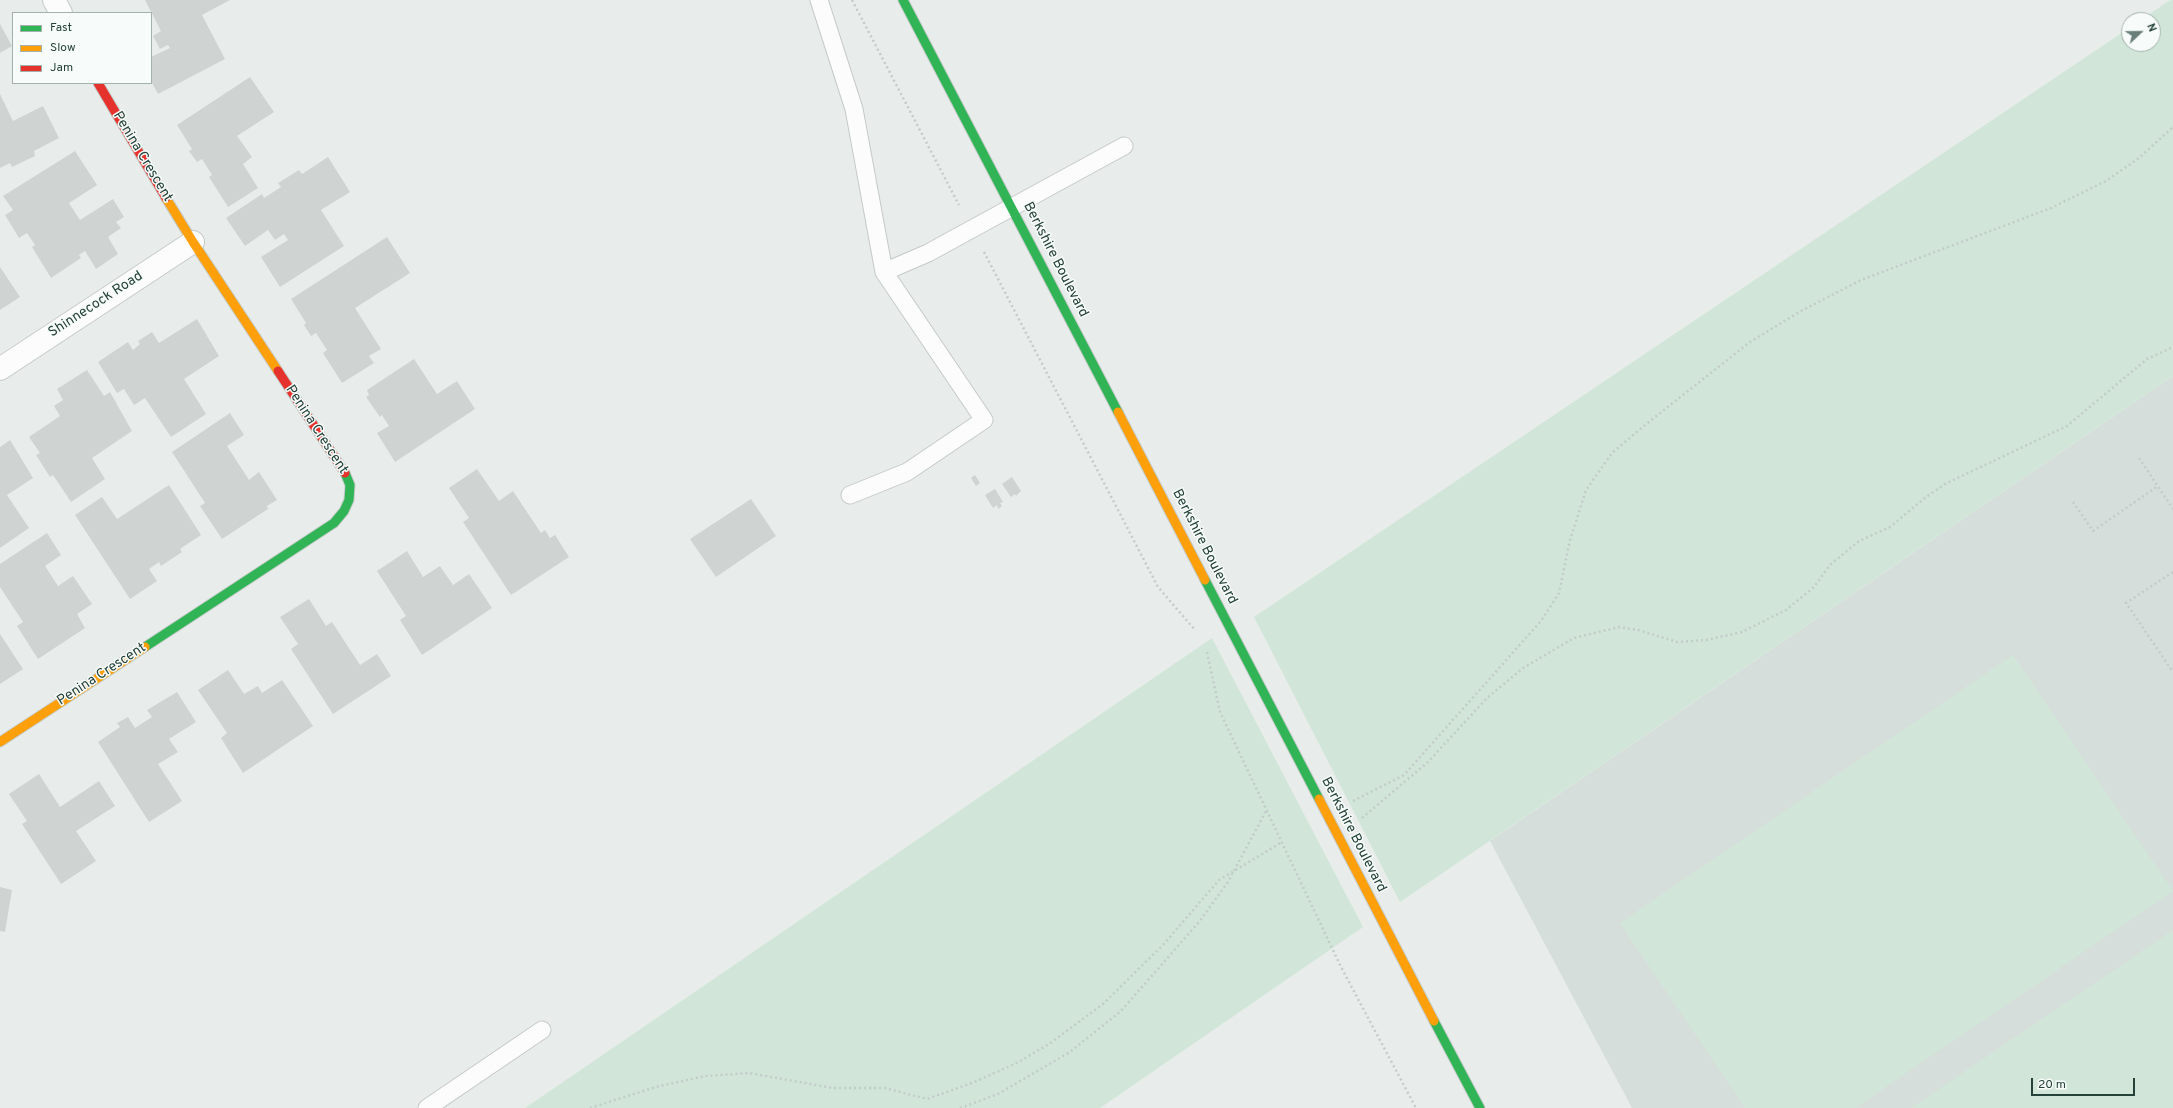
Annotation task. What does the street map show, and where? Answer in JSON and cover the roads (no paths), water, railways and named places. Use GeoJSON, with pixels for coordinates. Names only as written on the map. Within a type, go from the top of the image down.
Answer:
{"type":"FeatureCollection","features":[{"type":"Feature","properties":{"kind":"street"},"geometry":{"type":"LineString","coordinates":[[54,0],[60,12]]}},
{"type":"Feature","properties":{"kind":"street","name":"Berkshire Boulevard"},"geometry":{"type":"LineString","coordinates":[[903,0],[1480,1108]]}},
{"type":"Feature","properties":{"kind":"street","name":"Penina Crescent"},"geometry":{"type":"LineString","coordinates":[[0,742],[334,523],[344,511],[349,500],[350,486],[345,473],[193,242],[99,84]]}},
{"type":"Feature","properties":{"kind":"street","name":"Shinnecock Road"},"geometry":{"type":"LineString","coordinates":[[0,368],[193,242]]}},
{"type":"Feature","properties":{"kind":"lane"},"geometry":{"type":"LineString","coordinates":[[819,0],[854,109],[884,272],[984,420],[907,472],[850,495]]}},
{"type":"Feature","properties":{"kind":"lane"},"geometry":{"type":"LineString","coordinates":[[884,272],[928,253],[1011,206],[1124,146]]}},
{"type":"Feature","properties":{"kind":"lane"},"geometry":{"type":"LineString","coordinates":[[427,1108],[542,1030]]}}]}
